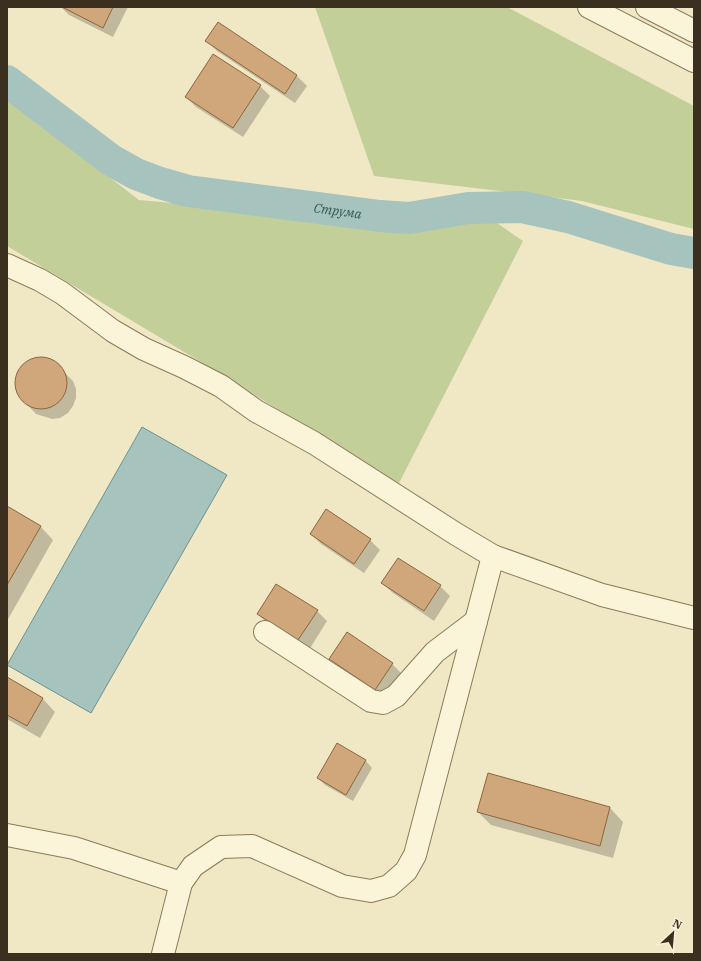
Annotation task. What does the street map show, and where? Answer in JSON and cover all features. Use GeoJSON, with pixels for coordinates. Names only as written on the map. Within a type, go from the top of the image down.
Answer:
{"type":"FeatureCollection","features":[{"type":"Feature","properties":{"kind":"street"},"geometry":{"type":"LineString","coordinates":[[589,7],[694,61]]}},
{"type":"Feature","properties":{"kind":"street"},"geometry":{"type":"LineString","coordinates":[[647,7],[694,32]]}},
{"type":"Feature","properties":{"kind":"street"},"geometry":{"type":"LineString","coordinates":[[7,265],[40,280],[62,293],[113,331],[144,349],[184,367],[220,386],[256,411],[314,443],[493,556],[602,595],[694,618]]}},
{"type":"Feature","properties":{"kind":"street"},"geometry":{"type":"LineString","coordinates":[[163,954],[181,883],[193,866],[221,847],[252,846],[342,886],[371,891],[389,886],[406,871],[415,855],[493,556]]}},
{"type":"Feature","properties":{"kind":"street"},"geometry":{"type":"LineString","coordinates":[[265,632],[371,701],[383,703],[396,696],[435,652],[476,621]]}},
{"type":"Feature","properties":{"kind":"street"},"geometry":{"type":"LineString","coordinates":[[7,835],[74,848],[181,883]]}},
{"type":"Feature","properties":{"kind":"green space"},"geometry":{"type":"Polygon","coordinates":[[[315,7],[507,7],[694,106],[694,229],[582,201],[374,176],[315,7]]]}},
{"type":"Feature","properties":{"kind":"green space"},"geometry":{"type":"Polygon","coordinates":[[[7,98],[139,200],[426,226],[491,219],[523,241],[398,485],[231,380],[7,246],[7,98]]]}},
{"type":"Feature","properties":{"kind":"water"},"geometry":{"type":"Polygon","coordinates":[[[142,427],[227,475],[91,713],[7,665],[142,427]]]}},
{"type":"Feature","properties":{"kind":"building"},"geometry":{"type":"Polygon","coordinates":[[[62,7],[113,7],[103,28],[62,7]]]}},
{"type":"Feature","properties":{"kind":"building"},"geometry":{"type":"Polygon","coordinates":[[[218,22],[297,75],[285,94],[205,41],[218,22]]]}},
{"type":"Feature","properties":{"kind":"building"},"geometry":{"type":"Polygon","coordinates":[[[213,54],[261,85],[233,128],[185,97],[213,54]]]}},
{"type":"Feature","properties":{"kind":"building"},"geometry":{"type":"Polygon","coordinates":[[[41,357],[51,359],[59,365],[65,373],[67,383],[65,393],[59,401],[51,407],[41,409],[31,407],[23,401],[17,393],[15,383],[17,373],[23,365],[31,359],[41,357]]]}},
{"type":"Feature","properties":{"kind":"building"},"geometry":{"type":"Polygon","coordinates":[[[7,506],[41,526],[7,585],[7,506]]]}},
{"type":"Feature","properties":{"kind":"building"},"geometry":{"type":"Polygon","coordinates":[[[326,509],[371,539],[354,564],[310,534],[326,509]]]}},
{"type":"Feature","properties":{"kind":"building"},"geometry":{"type":"Polygon","coordinates":[[[398,558],[441,585],[424,611],[381,583],[398,558]]]}},
{"type":"Feature","properties":{"kind":"building"},"geometry":{"type":"Polygon","coordinates":[[[276,584],[318,610],[298,640],[257,614],[276,584]]]}},
{"type":"Feature","properties":{"kind":"building"},"geometry":{"type":"Polygon","coordinates":[[[347,632],[393,663],[375,690],[329,659],[347,632]]]}},
{"type":"Feature","properties":{"kind":"building"},"geometry":{"type":"Polygon","coordinates":[[[7,677],[43,698],[27,726],[7,715],[7,677]]]}},
{"type":"Feature","properties":{"kind":"building"},"geometry":{"type":"Polygon","coordinates":[[[337,743],[366,760],[346,795],[317,778],[337,743]]]}},
{"type":"Feature","properties":{"kind":"building"},"geometry":{"type":"Polygon","coordinates":[[[488,773],[610,807],[600,846],[477,812],[488,773]]]}},
{"type":"Feature","properties":{"kind":"waterway","name":"Струма"},"geometry":{"type":"LineString","coordinates":[[7,81],[111,160],[136,174],[188,191],[380,216],[409,218],[468,208],[522,207],[568,217],[671,249],[694,253]]}}]}
